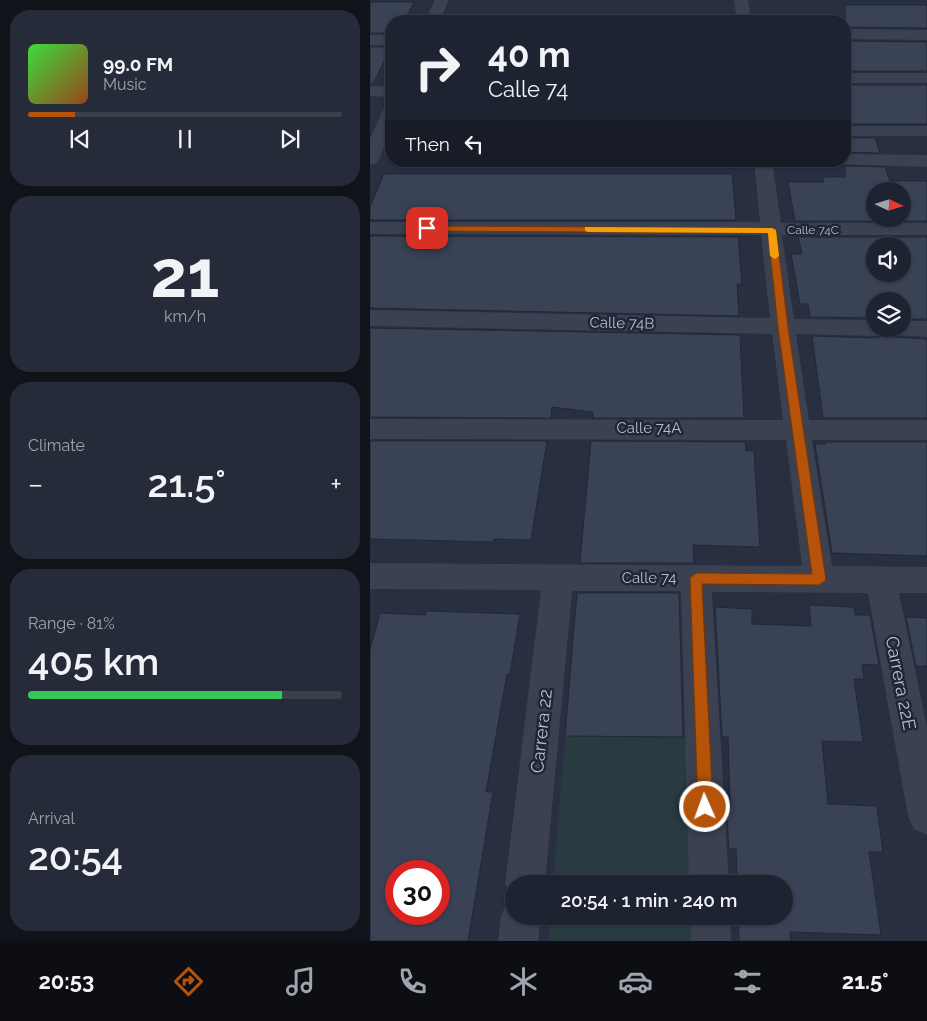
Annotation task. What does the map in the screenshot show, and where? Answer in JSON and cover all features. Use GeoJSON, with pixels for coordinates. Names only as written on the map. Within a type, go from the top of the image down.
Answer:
{"type":"FeatureCollection","features":[{"type":"Feature","properties":{"kind":"street"},"geometry":{"type":"LineString","coordinates":[[435,15],[442,0]]}},
{"type":"Feature","properties":{"kind":"street"},"geometry":{"type":"LineString","coordinates":[[741,0],[743,15]]}},
{"type":"Feature","properties":{"kind":"street"},"geometry":{"type":"LineString","coordinates":[[851,34],[927,35]]}},
{"type":"Feature","properties":{"kind":"street"},"geometry":{"type":"LineString","coordinates":[[370,40],[385,40]]}},
{"type":"Feature","properties":{"kind":"street"},"geometry":{"type":"LineString","coordinates":[[851,78],[927,78]]}},
{"type":"Feature","properties":{"kind":"street"},"geometry":{"type":"LineString","coordinates":[[370,91],[385,92]]}},
{"type":"Feature","properties":{"kind":"street"},"geometry":{"type":"LineString","coordinates":[[851,131],[927,131]]}},
{"type":"Feature","properties":{"kind":"street"},"geometry":{"type":"LineString","coordinates":[[385,132],[371,154],[385,156]]}},
{"type":"Feature","properties":{"kind":"street"},"geometry":{"type":"LineString","coordinates":[[851,160],[927,161]]}},
{"type":"Feature","properties":{"kind":"street"},"geometry":{"type":"LineString","coordinates":[[764,167],[783,327],[799,428],[819,580]]}},
{"type":"Feature","properties":{"kind":"street","name":"Calle 74C"},"geometry":{"type":"LineString","coordinates":[[370,228],[927,229]]}},
{"type":"Feature","properties":{"kind":"street","name":"Calle 74B"},"geometry":{"type":"LineString","coordinates":[[370,318],[866,328]]}},
{"type":"Feature","properties":{"kind":"street"},"geometry":{"type":"LineString","coordinates":[[911,329],[927,329]]}},
{"type":"Feature","properties":{"kind":"street","name":"Calle 74A"},"geometry":{"type":"LineString","coordinates":[[370,429],[799,428],[927,430]]}},
{"type":"Feature","properties":{"kind":"street","name":"Calle 74"},"geometry":{"type":"LineString","coordinates":[[370,576],[927,580]]}},
{"type":"Feature","properties":{"kind":"street","name":"Carrera 22"},"geometry":{"type":"LineString","coordinates":[[526,875],[558,578]]}},
{"type":"Feature","properties":{"kind":"street"},"geometry":{"type":"LineString","coordinates":[[696,578],[708,875]]}},
{"type":"Feature","properties":{"kind":"street","name":"Carrera 22E"},"geometry":{"type":"LineString","coordinates":[[881,580],[923,770],[927,816]]}},
{"type":"Feature","properties":{"kind":"street"},"geometry":{"type":"LineString","coordinates":[[518,941],[520,925]]}},
{"type":"Feature","properties":{"kind":"street"},"geometry":{"type":"LineString","coordinates":[[710,925],[711,941]]}},
{"type":"Feature","properties":{"kind":"shaded area"},"geometry":{"type":"Polygon","coordinates":[[[565,736],[700,738],[706,875],[554,875],[565,736]]]}},
{"type":"Feature","properties":{"kind":"shaded area"},"geometry":{"type":"Polygon","coordinates":[[[549,925],[708,925],[709,941],[548,941],[549,925]]]}},
{"type":"Feature","properties":{"kind":"building"},"geometry":{"type":"Polygon","coordinates":[[[370,2],[414,2],[408,15],[385,15],[385,33],[370,33],[370,2]]]}},
{"type":"Feature","properties":{"kind":"building"},"geometry":{"type":"Polygon","coordinates":[[[845,5],[927,5],[927,28],[851,27],[851,15],[845,15],[845,5]]]}},
{"type":"Feature","properties":{"kind":"building"},"geometry":{"type":"Polygon","coordinates":[[[851,41],[927,42],[927,71],[851,71],[851,41]]]}},
{"type":"Feature","properties":{"kind":"building"},"geometry":{"type":"Polygon","coordinates":[[[370,47],[385,47],[385,59],[373,84],[370,84],[370,47]]]}},
{"type":"Feature","properties":{"kind":"building"},"geometry":{"type":"Polygon","coordinates":[[[851,85],[927,85],[927,124],[851,124],[851,85]]]}},
{"type":"Feature","properties":{"kind":"building"},"geometry":{"type":"Polygon","coordinates":[[[851,138],[875,138],[880,153],[851,152],[851,138]]]}},
{"type":"Feature","properties":{"kind":"building"},"geometry":{"type":"Polygon","coordinates":[[[851,166],[885,167],[890,181],[927,181],[927,221],[911,221],[911,182],[866,182],[866,221],[795,221],[788,182],[824,182],[823,177],[845,177],[845,167],[851,166]]]}},
{"type":"Feature","properties":{"kind":"building"},"geometry":{"type":"Polygon","coordinates":[[[384,174],[732,174],[736,220],[370,220],[370,207],[384,174]]]}},
{"type":"Feature","properties":{"kind":"building"},"geometry":{"type":"Polygon","coordinates":[[[370,236],[738,237],[742,284],[737,284],[739,316],[370,308],[370,236]]]}},
{"type":"Feature","properties":{"kind":"building"},"geometry":{"type":"Polygon","coordinates":[[[798,237],[866,237],[866,282],[911,282],[911,237],[927,237],[927,319],[911,319],[911,292],[866,292],[866,318],[810,317],[808,304],[800,304],[791,254],[802,254],[798,237]]]}},
{"type":"Feature","properties":{"kind":"building"},"geometry":{"type":"Polygon","coordinates":[[[370,328],[740,335],[744,418],[593,418],[593,412],[552,407],[551,418],[370,417],[370,328]]]}},
{"type":"Feature","properties":{"kind":"building"},"geometry":{"type":"Polygon","coordinates":[[[812,336],[927,339],[927,418],[823,418],[812,336]]]}},
{"type":"Feature","properties":{"kind":"building"},"geometry":{"type":"Polygon","coordinates":[[[370,441],[547,441],[531,540],[494,539],[493,542],[370,539],[370,441]]]}},
{"type":"Feature","properties":{"kind":"building"},"geometry":{"type":"Polygon","coordinates":[[[591,441],[745,442],[746,451],[754,451],[760,547],[693,545],[694,563],[580,563],[591,441]]]}},
{"type":"Feature","properties":{"kind":"building"},"geometry":{"type":"Polygon","coordinates":[[[826,442],[927,442],[927,556],[832,553],[815,444],[826,444],[826,442]]]}},
{"type":"Feature","properties":{"kind":"building"},"geometry":{"type":"Polygon","coordinates":[[[577,593],[679,593],[683,737],[565,736],[577,593]]]}},
{"type":"Feature","properties":{"kind":"building"},"geometry":{"type":"Polygon","coordinates":[[[809,605],[854,607],[855,615],[870,615],[879,665],[862,664],[864,679],[854,679],[863,742],[822,741],[828,804],[877,806],[883,852],[869,852],[881,935],[790,932],[791,941],[739,941],[738,925],[793,925],[793,875],[737,875],[736,849],[729,849],[726,804],[730,804],[728,737],[722,737],[715,607],[752,609],[752,624],[811,626],[809,605]]]}},
{"type":"Feature","properties":{"kind":"building"},"geometry":{"type":"Polygon","coordinates":[[[426,611],[520,614],[510,674],[507,674],[486,792],[493,792],[468,941],[370,941],[370,650],[380,613],[425,615],[426,611]]]}},
{"type":"Feature","properties":{"kind":"building"},"geometry":{"type":"Polygon","coordinates":[[[906,617],[927,618],[927,666],[916,666],[906,617]]]}},
{"type":"Feature","properties":{"kind":"slow traffic"},"geometry":{"type":"LineString","coordinates":[[588,229],[772,230],[775,256]]}},
{"type":"Feature","properties":{"kind":"route"},"geometry":{"type":"LineString","coordinates":[[427,228],[772,230],[783,327],[799,428],[819,580],[696,578],[705,807]]}}]}
